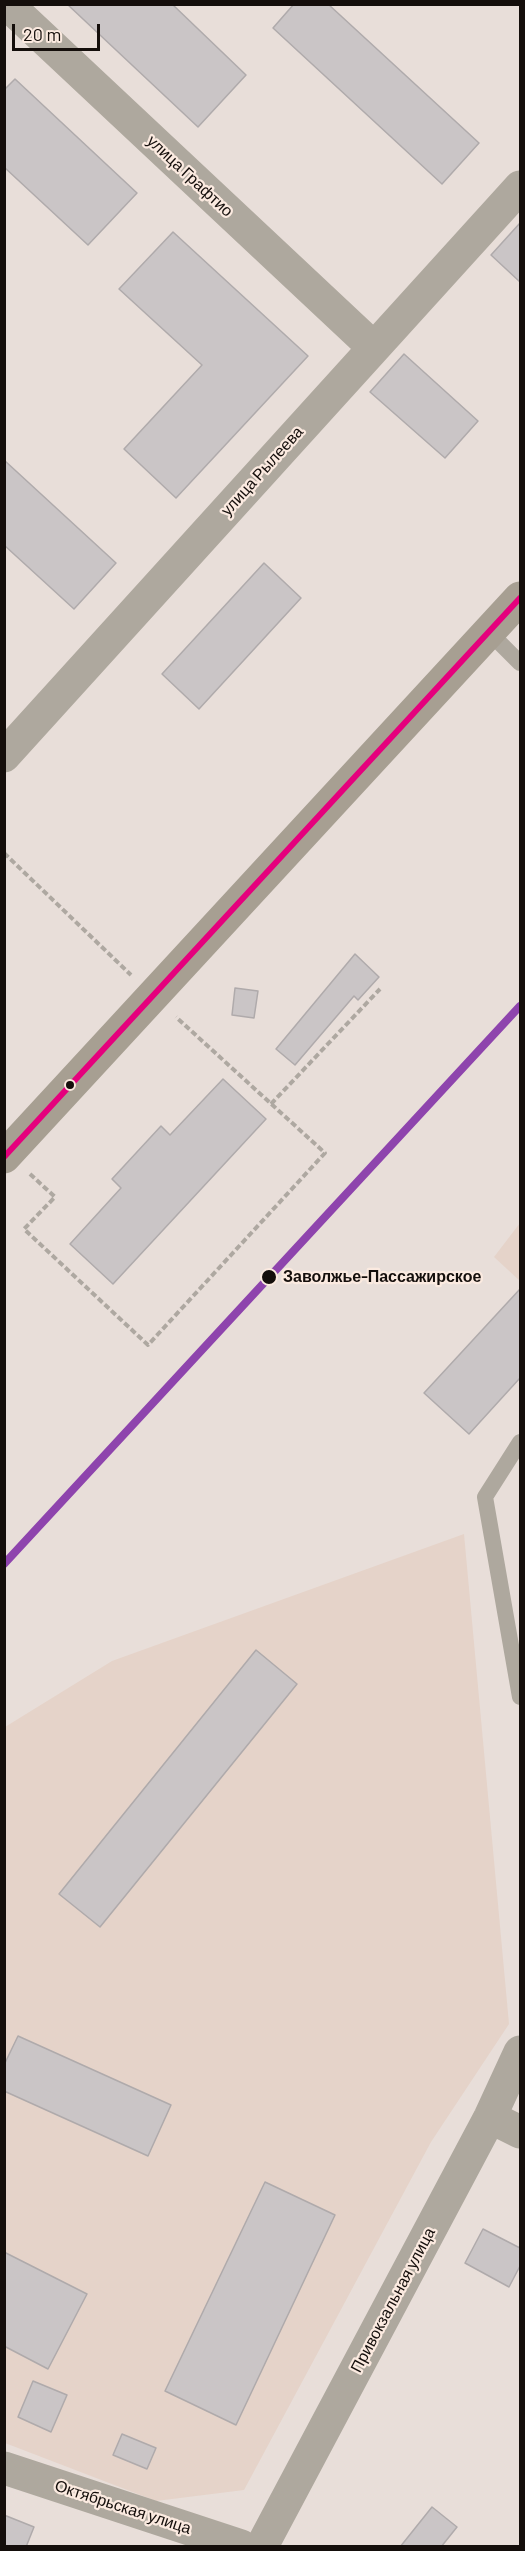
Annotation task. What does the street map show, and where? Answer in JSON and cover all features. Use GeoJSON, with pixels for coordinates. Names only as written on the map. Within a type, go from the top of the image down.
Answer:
{"type":"FeatureCollection","features":[{"type":"Feature","properties":{"kind":"main road"},"geometry":{"type":"LineString","coordinates":[[6,1155],[520,598]]}},
{"type":"Feature","properties":{"kind":"street","name":"улица Графтио"},"geometry":{"type":"LineString","coordinates":[[6,4],[373,348]]}},
{"type":"Feature","properties":{"kind":"street","name":"улица Рылеева"},"geometry":{"type":"LineString","coordinates":[[4,756],[520,187]]}},
{"type":"Feature","properties":{"kind":"street","name":"Привокзальная улица"},"geometry":{"type":"LineString","coordinates":[[262,2547],[490,2117],[520,2052]]}},
{"type":"Feature","properties":{"kind":"street"},"geometry":{"type":"LineString","coordinates":[[490,2117],[520,2132]]}},
{"type":"Feature","properties":{"kind":"street","name":"Октябрьская улица"},"geometry":{"type":"LineString","coordinates":[[4,2468],[241,2547]]}},
{"type":"Feature","properties":{"kind":"lane"},"geometry":{"type":"LineString","coordinates":[[489,632],[520,663]]}},
{"type":"Feature","properties":{"kind":"lane"},"geometry":{"type":"LineString","coordinates":[[520,1442],[485,1497],[520,1697]]}},
{"type":"Feature","properties":{"kind":"path"},"geometry":{"type":"LineString","coordinates":[[4,853],[153,996],[325,1154],[148,1345],[24,1229],[55,1197],[6,1155]]}},
{"type":"Feature","properties":{"kind":"path"},"geometry":{"type":"LineString","coordinates":[[271,1104],[380,989]]}},
{"type":"Feature","properties":{"kind":"shaded area"},"geometry":{"type":"Polygon","coordinates":[[[520,1223],[520,1281],[494,1257],[520,1223]]]}},
{"type":"Feature","properties":{"kind":"shaded area"},"geometry":{"type":"Polygon","coordinates":[[[464,1534],[509,2024],[431,2142],[244,2490],[156,2501],[5,2443],[5,1727],[112,1661],[464,1534]]]}},
{"type":"Feature","properties":{"kind":"building"},"geometry":{"type":"Polygon","coordinates":[[[67,4],[172,4],[246,75],[198,127],[67,4]]]}},
{"type":"Feature","properties":{"kind":"building"},"geometry":{"type":"Polygon","coordinates":[[[294,4],[328,4],[479,143],[442,184],[273,28],[294,4]]]}},
{"type":"Feature","properties":{"kind":"building"},"geometry":{"type":"Polygon","coordinates":[[[15,79],[137,193],[88,245],[4,167],[4,90],[15,79]]]}},
{"type":"Feature","properties":{"kind":"building"},"geometry":{"type":"Polygon","coordinates":[[[520,223],[520,282],[491,255],[520,223]]]}},
{"type":"Feature","properties":{"kind":"building"},"geometry":{"type":"Polygon","coordinates":[[[173,232],[308,356],[176,498],[124,449],[202,365],[119,289],[173,232]]]}},
{"type":"Feature","properties":{"kind":"building"},"geometry":{"type":"Polygon","coordinates":[[[404,354],[478,421],[445,458],[370,392],[404,354]]]}},
{"type":"Feature","properties":{"kind":"building"},"geometry":{"type":"Polygon","coordinates":[[[4,460],[116,563],[74,609],[4,545],[4,460]]]}},
{"type":"Feature","properties":{"kind":"building"},"geometry":{"type":"Polygon","coordinates":[[[264,563],[301,598],[199,709],[162,674],[264,563]]]}},
{"type":"Feature","properties":{"kind":"building"},"geometry":{"type":"Polygon","coordinates":[[[355,954],[379,977],[358,1000],[354,996],[295,1065],[276,1049],[355,954]]]}},
{"type":"Feature","properties":{"kind":"building"},"geometry":{"type":"Polygon","coordinates":[[[235,988],[258,991],[254,1018],[232,1015],[235,988]]]}},
{"type":"Feature","properties":{"kind":"building"},"geometry":{"type":"Polygon","coordinates":[[[223,1079],[266,1119],[113,1284],[70,1244],[121,1188],[112,1179],[161,1126],[170,1135],[223,1079]]]}},
{"type":"Feature","properties":{"kind":"building"},"geometry":{"type":"Polygon","coordinates":[[[520,1289],[520,1378],[469,1434],[424,1393],[520,1289]]]}},
{"type":"Feature","properties":{"kind":"building"},"geometry":{"type":"Polygon","coordinates":[[[256,1650],[297,1684],[100,1927],[59,1894],[256,1650]]]}},
{"type":"Feature","properties":{"kind":"building"},"geometry":{"type":"Polygon","coordinates":[[[18,2036],[171,2105],[148,2156],[4,2091],[4,2065],[18,2036]]]}},
{"type":"Feature","properties":{"kind":"building"},"geometry":{"type":"Polygon","coordinates":[[[265,2182],[335,2215],[236,2425],[165,2391],[265,2182]]]}},
{"type":"Feature","properties":{"kind":"building"},"geometry":{"type":"Polygon","coordinates":[[[483,2229],[520,2248],[520,2266],[509,2287],[465,2263],[483,2229]]]}},
{"type":"Feature","properties":{"kind":"building"},"geometry":{"type":"Polygon","coordinates":[[[4,2252],[87,2294],[48,2369],[4,2346],[4,2252]]]}},
{"type":"Feature","properties":{"kind":"building"},"geometry":{"type":"Polygon","coordinates":[[[33,2381],[67,2395],[51,2432],[18,2417],[33,2381]]]}},
{"type":"Feature","properties":{"kind":"building"},"geometry":{"type":"Polygon","coordinates":[[[122,2434],[156,2448],[147,2469],[113,2455],[122,2434]]]}},
{"type":"Feature","properties":{"kind":"building"},"geometry":{"type":"Polygon","coordinates":[[[432,2507],[457,2527],[441,2547],[400,2547],[432,2507]]]}},
{"type":"Feature","properties":{"kind":"building"},"geometry":{"type":"Polygon","coordinates":[[[4,2515],[34,2527],[26,2547],[4,2547],[4,2515]]]}},
{"type":"Feature","properties":{"kind":"railway"},"geometry":{"type":"LineString","coordinates":[[269,1277],[520,1006]]}},
{"type":"Feature","properties":{"kind":"transit line"},"geometry":{"type":"LineString","coordinates":[[4,1157],[520,598]]}},
{"type":"Feature","properties":{"kind":"transit line"},"geometry":{"type":"LineString","coordinates":[[4,1564],[520,1006]]}},
{"type":"Feature","properties":{"kind":"place","name":"Заволжье-Пассажирское"},"geometry":{"type":"Point","coordinates":[269,1277]}}]}
